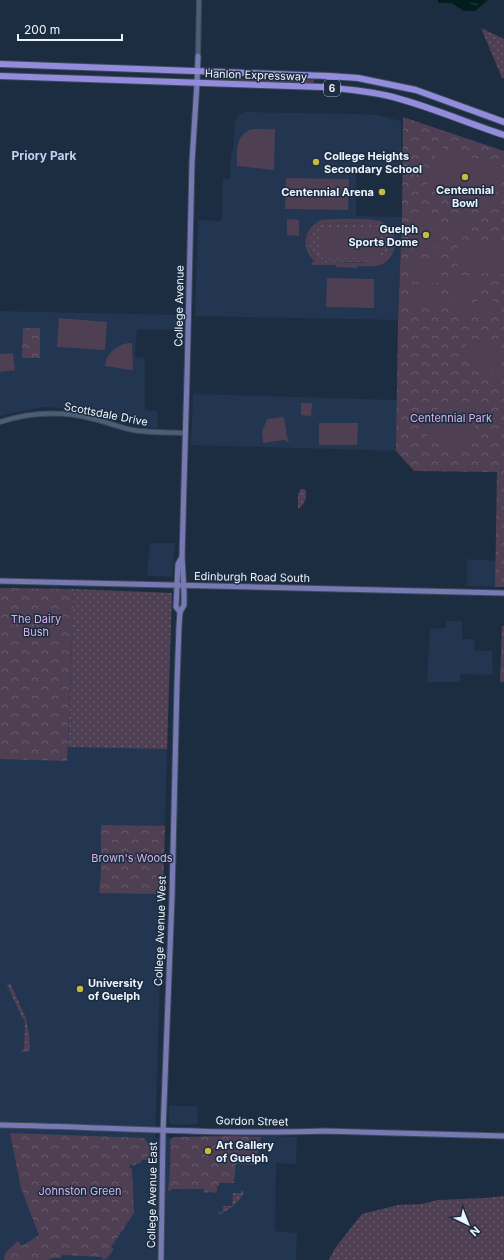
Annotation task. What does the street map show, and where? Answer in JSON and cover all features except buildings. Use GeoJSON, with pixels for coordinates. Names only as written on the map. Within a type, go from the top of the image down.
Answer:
{"type":"FeatureCollection","features":[{"type":"Feature","properties":{"kind":"highway","name":"Hanlon Expressway"},"geometry":{"type":"LineString","coordinates":[[0,64],[358,78],[416,90],[504,122]]}},
{"type":"Feature","properties":{"kind":"highway","name":"Hanlon Expressway"},"geometry":{"type":"LineString","coordinates":[[0,76],[322,87],[357,90],[394,97],[504,136]]}},
{"type":"Feature","properties":{"kind":"main road","name":"College Avenue"},"geometry":{"type":"LineString","coordinates":[[182,557],[192,157],[198,56]]}},
{"type":"Feature","properties":{"kind":"main road","name":"College Avenue West"},"geometry":{"type":"LineString","coordinates":[[180,612],[176,607],[178,564],[182,557]]}},
{"type":"Feature","properties":{"kind":"main road","name":"College Avenue West"},"geometry":{"type":"LineString","coordinates":[[163,1131],[172,897],[177,683],[180,612],[184,605],[182,557]]}},
{"type":"Feature","properties":{"kind":"main road","name":"Edinburgh Road South"},"geometry":{"type":"LineString","coordinates":[[0,581],[504,593]]}},
{"type":"Feature","properties":{"kind":"main road","name":"Gordon Street"},"geometry":{"type":"LineString","coordinates":[[0,1124],[79,1126],[163,1131],[324,1131],[504,1136]]}},
{"type":"Feature","properties":{"kind":"main road","name":"College Avenue East"},"geometry":{"type":"LineString","coordinates":[[161,1260],[163,1131]]}},
{"type":"Feature","properties":{"kind":"street"},"geometry":{"type":"LineString","coordinates":[[198,56],[200,0]]}},
{"type":"Feature","properties":{"kind":"street","name":"Scottsdale Drive"},"geometry":{"type":"LineString","coordinates":[[0,422],[32,414],[57,413],[82,416],[134,430],[185,433]]}},
{"type":"Feature","properties":{"kind":"shaded area"},"geometry":{"type":"Polygon","coordinates":[[[245,112],[377,115],[398,120],[401,123],[401,171],[356,170],[356,216],[402,217],[398,320],[195,316],[198,220],[220,221],[222,219],[223,179],[230,179],[235,121],[240,114],[245,112]]]}},
{"type":"Feature","properties":{"kind":"shaded area"},"geometry":{"type":"Polygon","coordinates":[[[0,311],[179,315],[179,329],[137,330],[135,357],[145,358],[145,410],[157,411],[158,428],[143,427],[109,415],[60,408],[44,407],[0,416],[0,311]]]}},
{"type":"Feature","properties":{"kind":"shaded area"},"geometry":{"type":"Polygon","coordinates":[[[193,394],[398,400],[396,451],[191,445],[193,394]]]}},
{"type":"Feature","properties":{"kind":"shaded area"},"geometry":{"type":"Polygon","coordinates":[[[150,543],[175,543],[172,577],[147,576],[150,543]]]}},
{"type":"Feature","properties":{"kind":"shaded area"},"geometry":{"type":"Polygon","coordinates":[[[467,559],[496,561],[495,587],[467,586],[467,559]]]}},
{"type":"Feature","properties":{"kind":"shaded area","name":"University of Guelph"},"geometry":{"type":"Polygon","coordinates":[[[0,588],[172,593],[155,1138],[296,1137],[296,1164],[276,1163],[275,1231],[297,1233],[296,1260],[0,1260],[0,588]]]}},
{"type":"Feature","properties":{"kind":"shaded area"},"geometry":{"type":"Polygon","coordinates":[[[445,621],[462,621],[462,639],[474,639],[475,651],[492,651],[493,675],[461,674],[459,682],[427,682],[430,629],[446,628],[445,621]]]}},
{"type":"Feature","properties":{"kind":"shaded area"},"geometry":{"type":"Polygon","coordinates":[[[169,1106],[197,1106],[198,1124],[174,1125],[170,1123],[169,1106]]]}},
{"type":"Feature","properties":{"kind":"green space"},"geometry":{"type":"Polygon","coordinates":[[[481,28],[504,39],[504,78],[502,78],[481,28]]]}},
{"type":"Feature","properties":{"kind":"green space"},"geometry":{"type":"Polygon","coordinates":[[[221,78],[290,81],[314,79],[313,85],[221,81],[221,78]]]}},
{"type":"Feature","properties":{"kind":"green space","name":"Centennial Park"},"geometry":{"type":"Polygon","coordinates":[[[403,117],[504,151],[504,587],[495,587],[497,472],[414,471],[396,451],[403,117]]]}},
{"type":"Feature","properties":{"kind":"green space"},"geometry":{"type":"Polygon","coordinates":[[[252,129],[275,129],[274,170],[237,166],[238,145],[245,133],[252,129]]]}},
{"type":"Feature","properties":{"kind":"green space","name":"Centennial Bowl"},"geometry":{"type":"Polygon","coordinates":[[[439,147],[504,168],[492,206],[427,186],[439,147]]]}},
{"type":"Feature","properties":{"kind":"green space"},"geometry":{"type":"Polygon","coordinates":[[[286,178],[349,179],[348,210],[285,209],[286,178]]]}},
{"type":"Feature","properties":{"kind":"green space","name":"Guelph Sports Dome"},"geometry":{"type":"Polygon","coordinates":[[[433,211],[436,211],[436,215],[438,216],[437,254],[414,254],[415,215],[433,215],[433,211]]]}},
{"type":"Feature","properties":{"kind":"green space"},"geometry":{"type":"Polygon","coordinates":[[[453,216],[473,219],[470,234],[450,231],[453,216]]]}},
{"type":"Feature","properties":{"kind":"green space"},"geometry":{"type":"Polygon","coordinates":[[[287,219],[299,220],[299,236],[287,235],[287,219]]]}},
{"type":"Feature","properties":{"kind":"green space"},"geometry":{"type":"Polygon","coordinates":[[[334,219],[362,219],[383,222],[392,231],[394,236],[395,242],[392,254],[389,259],[378,266],[357,266],[357,268],[336,267],[335,265],[312,265],[312,262],[315,261],[310,256],[305,245],[307,233],[321,220],[334,219]],[[327,223],[319,226],[310,236],[309,248],[312,254],[325,262],[363,262],[381,260],[387,256],[390,251],[391,239],[389,233],[385,229],[380,225],[327,223]]]}},
{"type":"Feature","properties":{"kind":"green space"},"geometry":{"type":"Polygon","coordinates":[[[327,223],[373,224],[380,226],[390,235],[391,247],[389,253],[378,262],[325,262],[318,259],[310,248],[310,236],[319,226],[327,223]]]}},
{"type":"Feature","properties":{"kind":"green space"},"geometry":{"type":"Polygon","coordinates":[[[321,227],[380,228],[379,259],[320,258],[321,227]]]}},
{"type":"Feature","properties":{"kind":"green space"},"geometry":{"type":"Polygon","coordinates":[[[458,240],[504,244],[504,274],[457,272],[458,240]]]}},
{"type":"Feature","properties":{"kind":"green space"},"geometry":{"type":"Polygon","coordinates":[[[412,262],[442,263],[442,283],[412,282],[412,262]]]}},
{"type":"Feature","properties":{"kind":"green space"},"geometry":{"type":"Polygon","coordinates":[[[452,275],[482,276],[482,295],[452,295],[452,275]]]}},
{"type":"Feature","properties":{"kind":"green space"},"geometry":{"type":"Polygon","coordinates":[[[327,278],[374,279],[374,308],[326,307],[327,278]]]}},
{"type":"Feature","properties":{"kind":"green space"},"geometry":{"type":"Polygon","coordinates":[[[411,284],[441,285],[440,307],[411,306],[411,284]]]}},
{"type":"Feature","properties":{"kind":"green space"},"geometry":{"type":"Polygon","coordinates":[[[452,300],[472,300],[472,313],[452,314],[452,300]]]}},
{"type":"Feature","properties":{"kind":"green space"},"geometry":{"type":"Polygon","coordinates":[[[476,301],[497,301],[497,314],[476,314],[476,301]]]}},
{"type":"Feature","properties":{"kind":"green space"},"geometry":{"type":"Polygon","coordinates":[[[59,318],[107,322],[105,350],[57,347],[59,318]]]}},
{"type":"Feature","properties":{"kind":"green space"},"geometry":{"type":"Polygon","coordinates":[[[23,328],[40,328],[40,358],[22,358],[23,328]]]}},
{"type":"Feature","properties":{"kind":"green space"},"geometry":{"type":"Polygon","coordinates":[[[466,341],[498,341],[500,343],[499,374],[485,374],[473,368],[467,355],[466,341]]]}},
{"type":"Feature","properties":{"kind":"green space"},"geometry":{"type":"Polygon","coordinates":[[[132,343],[133,369],[131,370],[105,366],[107,357],[112,351],[119,346],[132,343]]]}},
{"type":"Feature","properties":{"kind":"green space"},"geometry":{"type":"Polygon","coordinates":[[[13,353],[15,370],[0,372],[0,354],[13,353]]]}},
{"type":"Feature","properties":{"kind":"green space"},"geometry":{"type":"Polygon","coordinates":[[[461,401],[480,406],[469,449],[466,452],[427,439],[429,417],[443,404],[461,401]]]}},
{"type":"Feature","properties":{"kind":"green space"},"geometry":{"type":"Polygon","coordinates":[[[301,403],[312,403],[311,416],[301,415],[301,403]]]}},
{"type":"Feature","properties":{"kind":"green space"},"geometry":{"type":"Polygon","coordinates":[[[284,417],[287,437],[289,440],[288,442],[284,440],[263,443],[262,432],[267,419],[284,417]]]}},
{"type":"Feature","properties":{"kind":"green space"},"geometry":{"type":"Polygon","coordinates":[[[319,423],[358,423],[357,445],[319,445],[319,423]]]}},
{"type":"Feature","properties":{"kind":"green space"},"geometry":{"type":"Polygon","coordinates":[[[301,489],[306,491],[306,496],[305,502],[298,509],[298,494],[301,489]]]}},
{"type":"Feature","properties":{"kind":"green space","name":"The Dairy Bush"},"geometry":{"type":"Polygon","coordinates":[[[0,588],[74,589],[67,761],[0,759],[0,588]]]}},
{"type":"Feature","properties":{"kind":"green space"},"geometry":{"type":"Polygon","coordinates":[[[74,589],[172,593],[167,749],[68,747],[74,589]]]}},
{"type":"Feature","properties":{"kind":"green space"},"geometry":{"type":"Polygon","coordinates":[[[502,626],[504,626],[504,682],[500,682],[502,626]]]}},
{"type":"Feature","properties":{"kind":"green space","name":"Brown's Woods"},"geometry":{"type":"Polygon","coordinates":[[[101,825],[165,826],[163,894],[99,893],[101,871],[101,825]]]}},
{"type":"Feature","properties":{"kind":"green space"},"geometry":{"type":"Polygon","coordinates":[[[10,983],[26,1018],[23,1019],[7,985],[10,983]]]}},
{"type":"Feature","properties":{"kind":"green space"},"geometry":{"type":"Polygon","coordinates":[[[26,1019],[30,1051],[22,1052],[24,1049],[24,1020],[26,1019]]]}},
{"type":"Feature","properties":{"kind":"green space","name":"Johnston Green"},"geometry":{"type":"Polygon","coordinates":[[[10,1133],[145,1138],[149,1143],[156,1144],[156,1163],[152,1163],[152,1160],[142,1160],[141,1163],[134,1166],[131,1164],[129,1167],[132,1169],[134,1213],[111,1247],[114,1249],[108,1257],[103,1260],[102,1257],[62,1255],[61,1258],[47,1260],[4,1260],[5,1253],[18,1241],[22,1246],[39,1235],[21,1188],[10,1133]]]}},
{"type":"Feature","properties":{"kind":"green space"},"geometry":{"type":"Polygon","coordinates":[[[231,1136],[261,1137],[255,1165],[236,1164],[234,1183],[219,1183],[219,1186],[217,1186],[217,1193],[205,1193],[204,1189],[171,1189],[171,1191],[168,1191],[170,1141],[172,1138],[231,1136]]]}},
{"type":"Feature","properties":{"kind":"green space"},"geometry":{"type":"Polygon","coordinates":[[[241,1190],[244,1193],[239,1200],[230,1208],[219,1215],[218,1213],[223,1211],[223,1206],[232,1206],[233,1193],[241,1193],[241,1190]]]}},
{"type":"Feature","properties":{"kind":"green space"},"geometry":{"type":"Polygon","coordinates":[[[504,1196],[504,1260],[329,1260],[335,1248],[362,1214],[398,1205],[421,1204],[438,1200],[504,1196]]]}},
{"type":"Feature","properties":{"kind":"water"},"geometry":{"type":"Polygon","coordinates":[[[438,0],[488,0],[475,11],[464,11],[451,3],[438,3],[438,0]]]}},
{"type":"Feature","properties":{"kind":"place","name":"College Heights Secondary School"},"geometry":{"type":"Point","coordinates":[316,162]}},
{"type":"Feature","properties":{"kind":"place","name":"Centennial Bowl"},"geometry":{"type":"Point","coordinates":[465,177]}},
{"type":"Feature","properties":{"kind":"place","name":"Centennial Arena"},"geometry":{"type":"Point","coordinates":[382,192]}},
{"type":"Feature","properties":{"kind":"place","name":"Guelph Sports Dome"},"geometry":{"type":"Point","coordinates":[426,235]}},
{"type":"Feature","properties":{"kind":"place","name":"University of Guelph"},"geometry":{"type":"Point","coordinates":[80,989]}},
{"type":"Feature","properties":{"kind":"place","name":"Art Gallery of Guelph"},"geometry":{"type":"Point","coordinates":[208,1151]}},
{"type":"Feature","properties":{"kind":"district","name":"Priory Park"},"geometry":{"type":"Point","coordinates":[44,155]}}]}
